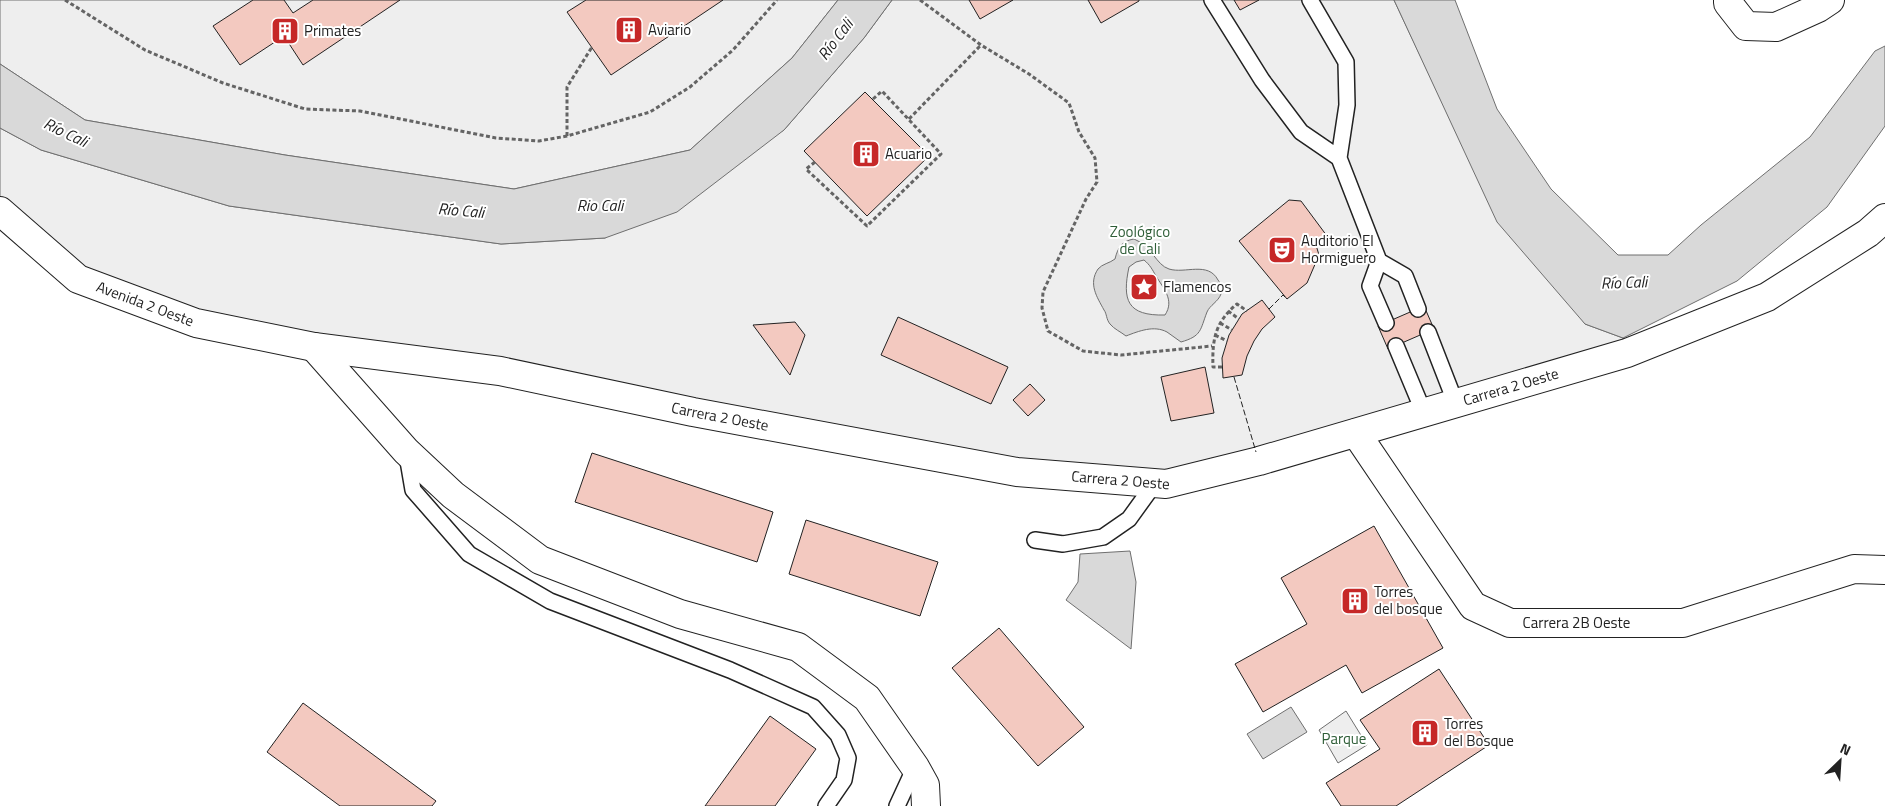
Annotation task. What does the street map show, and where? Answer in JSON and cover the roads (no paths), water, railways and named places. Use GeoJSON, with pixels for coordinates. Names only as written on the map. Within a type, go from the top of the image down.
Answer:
{"type":"FeatureCollection","features":[{"type":"Feature","properties":{"kind":"street"},"geometry":{"type":"LineString","coordinates":[[1728,0],[1728,3],[1746,26],[1776,27],[1818,8],[1830,0]]}},
{"type":"Feature","properties":{"kind":"street","name":"Avenida 2 Oeste"},"geometry":{"type":"LineString","coordinates":[[0,211],[78,279],[196,323],[314,347]]}},
{"type":"Feature","properties":{"kind":"street","name":"Carrera 2 Oeste"},"geometry":{"type":"LineString","coordinates":[[314,347],[500,371],[693,412],[1017,472],[1166,484],[1259,461],[1628,353],[1767,297],[1868,233],[1885,218]]}},
{"type":"Feature","properties":{"kind":"street"},"geometry":{"type":"LineString","coordinates":[[314,347],[406,451],[453,495],[540,560],[680,614],[798,646],[867,698],[915,767],[925,786],[926,806]]}},
{"type":"Feature","properties":{"kind":"street","name":"Carrera 2B Oeste"},"geometry":{"type":"LineString","coordinates":[[1356,433],[1473,606],[1510,623],[1683,623],[1854,569],[1885,570]]}},
{"type":"Feature","properties":{"kind":"lane"},"geometry":{"type":"LineString","coordinates":[[1212,0],[1262,80],[1301,132],[1339,158]]}},
{"type":"Feature","properties":{"kind":"lane"},"geometry":{"type":"LineString","coordinates":[[1310,0],[1346,62],[1347,105],[1339,158],[1379,261],[1405,276],[1418,309]]}},
{"type":"Feature","properties":{"kind":"lane"},"geometry":{"type":"LineString","coordinates":[[1379,261],[1370,286],[1386,322]]}},
{"type":"Feature","properties":{"kind":"lane"},"geometry":{"type":"LineString","coordinates":[[1428,332],[1456,404]]}},
{"type":"Feature","properties":{"kind":"lane"},"geometry":{"type":"LineString","coordinates":[[1396,346],[1424,413]]}},
{"type":"Feature","properties":{"kind":"lane"},"geometry":{"type":"LineString","coordinates":[[406,451],[413,490],[469,554],[550,601],[730,670],[813,707],[838,735],[848,758],[844,780],[826,806]]}},
{"type":"Feature","properties":{"kind":"lane"},"geometry":{"type":"LineString","coordinates":[[1035,540],[1063,544],[1103,537],[1129,519],[1155,483]]}},
{"type":"Feature","properties":{"kind":"lane"},"geometry":{"type":"LineString","coordinates":[[897,806],[915,767]]}},
{"type":"Feature","properties":{"kind":"water","name":"Rio Cali"},"geometry":{"type":"Polygon","coordinates":[[[838,0],[892,0],[864,38],[784,130],[677,212],[605,238],[501,244],[229,206],[41,150],[0,128],[0,64],[85,120],[285,155],[514,189],[690,150],[792,58],[838,0]]]}},
{"type":"Feature","properties":{"kind":"water","name":"Río Cali"},"geometry":{"type":"Polygon","coordinates":[[[1394,0],[1455,0],[1497,109],[1551,189],[1618,255],[1668,255],[1701,225],[1810,137],[1875,51],[1885,46],[1885,126],[1827,207],[1737,281],[1623,338],[1585,324],[1497,222],[1394,0]]]}},
{"type":"Feature","properties":{"kind":"water"},"geometry":{"type":"Polygon","coordinates":[[[1134,239],[1145,246],[1161,264],[1169,269],[1202,269],[1214,274],[1221,285],[1221,294],[1208,310],[1197,335],[1181,342],[1167,332],[1157,329],[1141,331],[1126,336],[1109,322],[1095,290],[1095,275],[1100,267],[1115,259],[1121,245],[1126,241],[1134,239]],[[1144,260],[1136,262],[1129,267],[1126,289],[1127,297],[1130,304],[1142,313],[1165,315],[1169,304],[1167,294],[1152,269],[1144,260]]]}},
{"type":"Feature","properties":{"kind":"water"},"geometry":{"type":"Polygon","coordinates":[[[1130,551],[1136,582],[1131,649],[1066,600],[1078,582],[1080,554],[1130,551]]]}},
{"type":"Feature","properties":{"kind":"water"},"geometry":{"type":"Polygon","coordinates":[[[1291,707],[1307,732],[1263,759],[1247,734],[1291,707]]]}},
{"type":"Feature","properties":{"kind":"place","name":"Aviario"},"geometry":{"type":"Point","coordinates":[629,30]}},
{"type":"Feature","properties":{"kind":"place","name":"Primates"},"geometry":{"type":"Point","coordinates":[285,31]}},
{"type":"Feature","properties":{"kind":"place","name":"Acuario"},"geometry":{"type":"Point","coordinates":[866,154]}},
{"type":"Feature","properties":{"kind":"place","name":"Auditorio El Hormiguero"},"geometry":{"type":"Point","coordinates":[1282,250]}},
{"type":"Feature","properties":{"kind":"place","name":"Flamencos"},"geometry":{"type":"Point","coordinates":[1144,287]}},
{"type":"Feature","properties":{"kind":"place","name":"Torres del bosque"},"geometry":{"type":"Point","coordinates":[1355,601]}},
{"type":"Feature","properties":{"kind":"place","name":"Torres del Bosque"},"geometry":{"type":"Point","coordinates":[1425,733]}},
{"type":"Feature","properties":{"kind":"park label","name":"Zoológico de Cali"},"geometry":{"type":"Point","coordinates":[1140,240]}},
{"type":"Feature","properties":{"kind":"park label","name":"Parque"},"geometry":{"type":"Point","coordinates":[1344,739]}}]}
